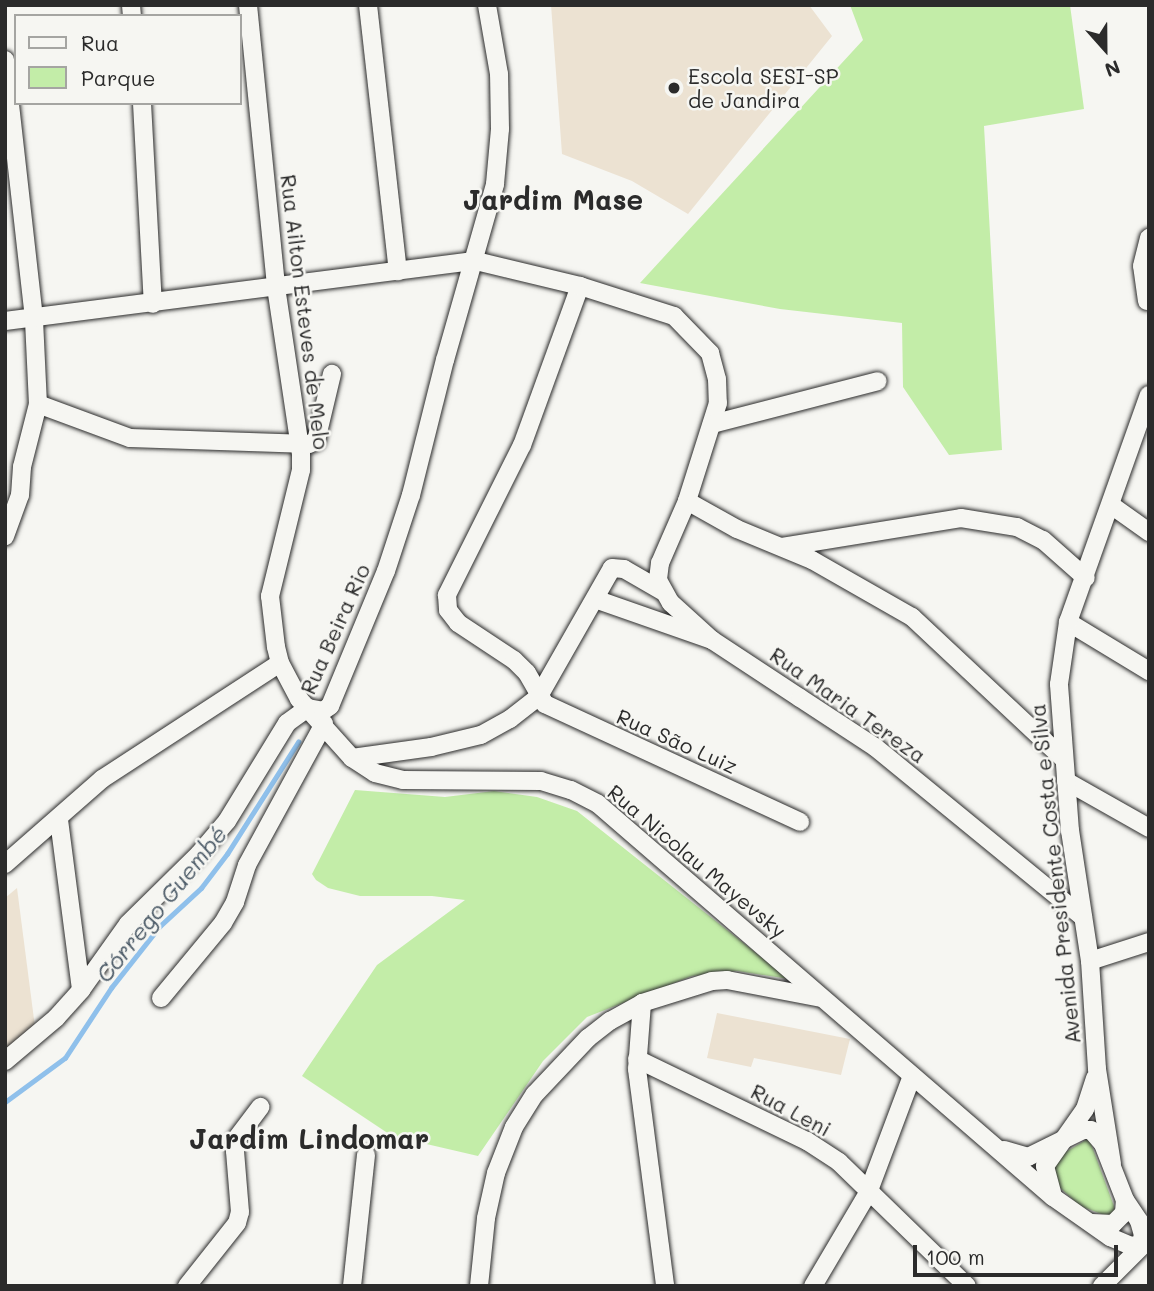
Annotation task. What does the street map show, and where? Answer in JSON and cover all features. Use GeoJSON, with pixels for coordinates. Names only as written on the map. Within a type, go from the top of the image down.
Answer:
{"type":"FeatureCollection","features":[{"type":"Feature","properties":{"kind":"street","name":"Rua Ailton Esteves de Melo"},"geometry":{"type":"LineString","coordinates":[[248,5],[276,288],[301,470],[271,596],[275,647],[280,663]]}},
{"type":"Feature","properties":{"kind":"street"},"geometry":{"type":"LineString","coordinates":[[368,5],[398,271]]}},
{"type":"Feature","properties":{"kind":"street"},"geometry":{"type":"LineString","coordinates":[[475,261],[495,184],[500,129],[499,74],[487,5]]}},
{"type":"Feature","properties":{"kind":"street"},"geometry":{"type":"LineString","coordinates":[[5,60],[34,320],[38,404],[14,469],[20,495],[5,536]]}},
{"type":"Feature","properties":{"kind":"street"},"geometry":{"type":"LineString","coordinates":[[142,105],[153,304]]}},
{"type":"Feature","properties":{"kind":"street"},"geometry":{"type":"LineString","coordinates":[[1147,301],[1142,266],[1149,238]]}},
{"type":"Feature","properties":{"kind":"street"},"geometry":{"type":"LineString","coordinates":[[5,321],[34,320],[475,261],[580,286],[674,316],[697,336],[710,353],[717,379],[718,402],[687,501],[660,563],[658,580],[671,603],[712,640]]}},
{"type":"Feature","properties":{"kind":"street","name":"Rua Beira Rio"},"geometry":{"type":"LineString","coordinates":[[5,1061],[56,1018],[81,990],[128,925],[199,854],[227,821],[288,723],[308,708],[323,711],[330,706],[386,571],[411,495],[445,360],[475,261]]}},
{"type":"Feature","properties":{"kind":"street"},"geometry":{"type":"LineString","coordinates":[[539,696],[527,673],[514,660],[458,623],[448,610],[447,595],[523,445],[580,286]]}},
{"type":"Feature","properties":{"kind":"street"},"geometry":{"type":"LineString","coordinates":[[38,404],[130,438],[298,444],[316,441],[332,374]]}},
{"type":"Feature","properties":{"kind":"street"},"geometry":{"type":"LineString","coordinates":[[712,424],[878,380]]}},
{"type":"Feature","properties":{"kind":"street","name":"Avenida Presidente Costa e Silva"},"geometry":{"type":"LineString","coordinates":[[1146,1245],[1139,1221],[1125,1200],[1112,1164],[1097,1069],[1090,961],[1066,781],[1059,684],[1068,622],[1086,578],[1149,395]]}},
{"type":"Feature","properties":{"kind":"street"},"geometry":{"type":"LineString","coordinates":[[687,501],[737,529],[812,560],[912,617],[1064,759]]}},
{"type":"Feature","properties":{"kind":"street"},"geometry":{"type":"LineString","coordinates":[[1111,505],[1149,532]]}},
{"type":"Feature","properties":{"kind":"street"},"geometry":{"type":"LineString","coordinates":[[782,547],[961,518],[1017,527],[1043,540],[1086,578]]}},
{"type":"Feature","properties":{"kind":"street"},"geometry":{"type":"LineString","coordinates":[[352,758],[431,747],[481,735],[510,719],[539,696],[609,571],[617,567],[662,591]]}},
{"type":"Feature","properties":{"kind":"street","name":"Rua Maria Tereza"},"geometry":{"type":"LineString","coordinates":[[595,599],[712,640],[875,747],[1083,917]]}},
{"type":"Feature","properties":{"kind":"street"},"geometry":{"type":"LineString","coordinates":[[1068,622],[1149,671]]}},
{"type":"Feature","properties":{"kind":"street"},"geometry":{"type":"LineString","coordinates":[[5,864],[59,820],[102,779],[280,663]]}},
{"type":"Feature","properties":{"kind":"street","name":"Rua Nicolau Mayevsky"},"geometry":{"type":"LineString","coordinates":[[280,663],[299,699],[352,758],[375,773],[403,780],[541,781],[571,790],[598,804],[676,875],[825,999],[1053,1197],[1120,1242],[1131,1246],[1146,1245]]}},
{"type":"Feature","properties":{"kind":"street","name":"Rua São Luiz"},"geometry":{"type":"LineString","coordinates":[[539,696],[557,711],[800,822]]}},
{"type":"Feature","properties":{"kind":"street"},"geometry":{"type":"LineString","coordinates":[[161,998],[223,923],[235,902],[253,854],[324,724]]}},
{"type":"Feature","properties":{"kind":"street"},"geometry":{"type":"LineString","coordinates":[[1066,781],[1149,828]]}},
{"type":"Feature","properties":{"kind":"street"},"geometry":{"type":"LineString","coordinates":[[59,820],[81,990]]}},
{"type":"Feature","properties":{"kind":"street"},"geometry":{"type":"LineString","coordinates":[[1090,961],[1149,942]]}},
{"type":"Feature","properties":{"kind":"street"},"geometry":{"type":"LineString","coordinates":[[479,1286],[486,1218],[496,1173],[514,1127],[535,1094],[558,1066],[610,1021],[642,1003],[712,981],[727,980],[825,999]]}},
{"type":"Feature","properties":{"kind":"street"},"geometry":{"type":"LineString","coordinates":[[642,1003],[637,1059],[664,1286]]}},
{"type":"Feature","properties":{"kind":"street","name":"Rua Leni"},"geometry":{"type":"LineString","coordinates":[[637,1059],[807,1141],[839,1163],[967,1286]]}},
{"type":"Feature","properties":{"kind":"street","name":"Avenida Presidente Costa e Silva"},"geometry":{"type":"LineString","coordinates":[[1060,1141],[1085,1110],[1097,1069]]}},
{"type":"Feature","properties":{"kind":"street"},"geometry":{"type":"LineString","coordinates":[[813,1286],[868,1193],[912,1076]]}},
{"type":"Feature","properties":{"kind":"street"},"geometry":{"type":"LineString","coordinates":[[187,1286],[237,1223],[240,1212],[235,1151],[237,1138],[260,1107]]}},
{"type":"Feature","properties":{"kind":"street","name":"Avenida Presidente Costa e Silva"},"geometry":{"type":"LineString","coordinates":[[1060,1141],[1083,1130],[1091,1130],[1112,1164]]}},
{"type":"Feature","properties":{"kind":"street"},"geometry":{"type":"LineString","coordinates":[[1053,1197],[1045,1166],[1060,1141]]}},
{"type":"Feature","properties":{"kind":"street","name":"Rua Nicolau Mayevsky"},"geometry":{"type":"LineString","coordinates":[[994,1146],[1028,1157],[1060,1141]]}},
{"type":"Feature","properties":{"kind":"street"},"geometry":{"type":"LineString","coordinates":[[352,1286],[366,1155]]}},
{"type":"Feature","properties":{"kind":"street"},"geometry":{"type":"LineString","coordinates":[[1092,1223],[1113,1224],[1119,1219],[1125,1200]]}},
{"type":"Feature","properties":{"kind":"street"},"geometry":{"type":"LineString","coordinates":[[1102,1286],[1146,1245]]}},
{"type":"Feature","properties":{"kind":"shaded area","name":"Escola SESI-SP de Jandira"},"geometry":{"type":"Polygon","coordinates":[[[551,5],[809,5],[832,36],[688,214],[632,181],[562,154],[551,5]]]}},
{"type":"Feature","properties":{"kind":"shaded area"},"geometry":{"type":"Polygon","coordinates":[[[17,888],[35,1027],[5,1054],[5,898],[17,888]]]}},
{"type":"Feature","properties":{"kind":"shaded area"},"geometry":{"type":"Polygon","coordinates":[[[717,1013],[850,1039],[841,1075],[754,1058],[751,1067],[707,1058],[717,1013]]]}},
{"type":"Feature","properties":{"kind":"green space"},"geometry":{"type":"Polygon","coordinates":[[[850,5],[1070,5],[1084,109],[984,126],[1002,450],[949,455],[903,387],[902,323],[780,309],[640,283],[863,40],[850,5]]]}},
{"type":"Feature","properties":{"kind":"green space"},"geometry":{"type":"Polygon","coordinates":[[[355,790],[445,797],[494,791],[537,797],[577,811],[789,979],[737,971],[692,976],[587,1017],[543,1061],[478,1156],[392,1136],[302,1076],[377,965],[465,900],[432,896],[360,896],[328,888],[316,880],[312,874],[355,790]]]}},
{"type":"Feature","properties":{"kind":"green space"},"geometry":{"type":"Polygon","coordinates":[[[1089,1138],[1114,1206],[1114,1213],[1107,1216],[1080,1206],[1057,1185],[1051,1171],[1054,1159],[1089,1138]]]}},
{"type":"Feature","properties":{"kind":"waterway","name":"Córrego Guembé"},"geometry":{"type":"LineString","coordinates":[[5,1102],[65,1058],[111,988],[160,926],[201,888],[227,854],[298,742]]}},
{"type":"Feature","properties":{"kind":"place","name":"Escola SESI-SP de Jandira"},"geometry":{"type":"Point","coordinates":[674,88]}},
{"type":"Feature","properties":{"kind":"district","name":"Jardim Mase"},"geometry":{"type":"Point","coordinates":[553,199]}},
{"type":"Feature","properties":{"kind":"district","name":"Jardim Lindomar"},"geometry":{"type":"Point","coordinates":[309,1138]}}]}
